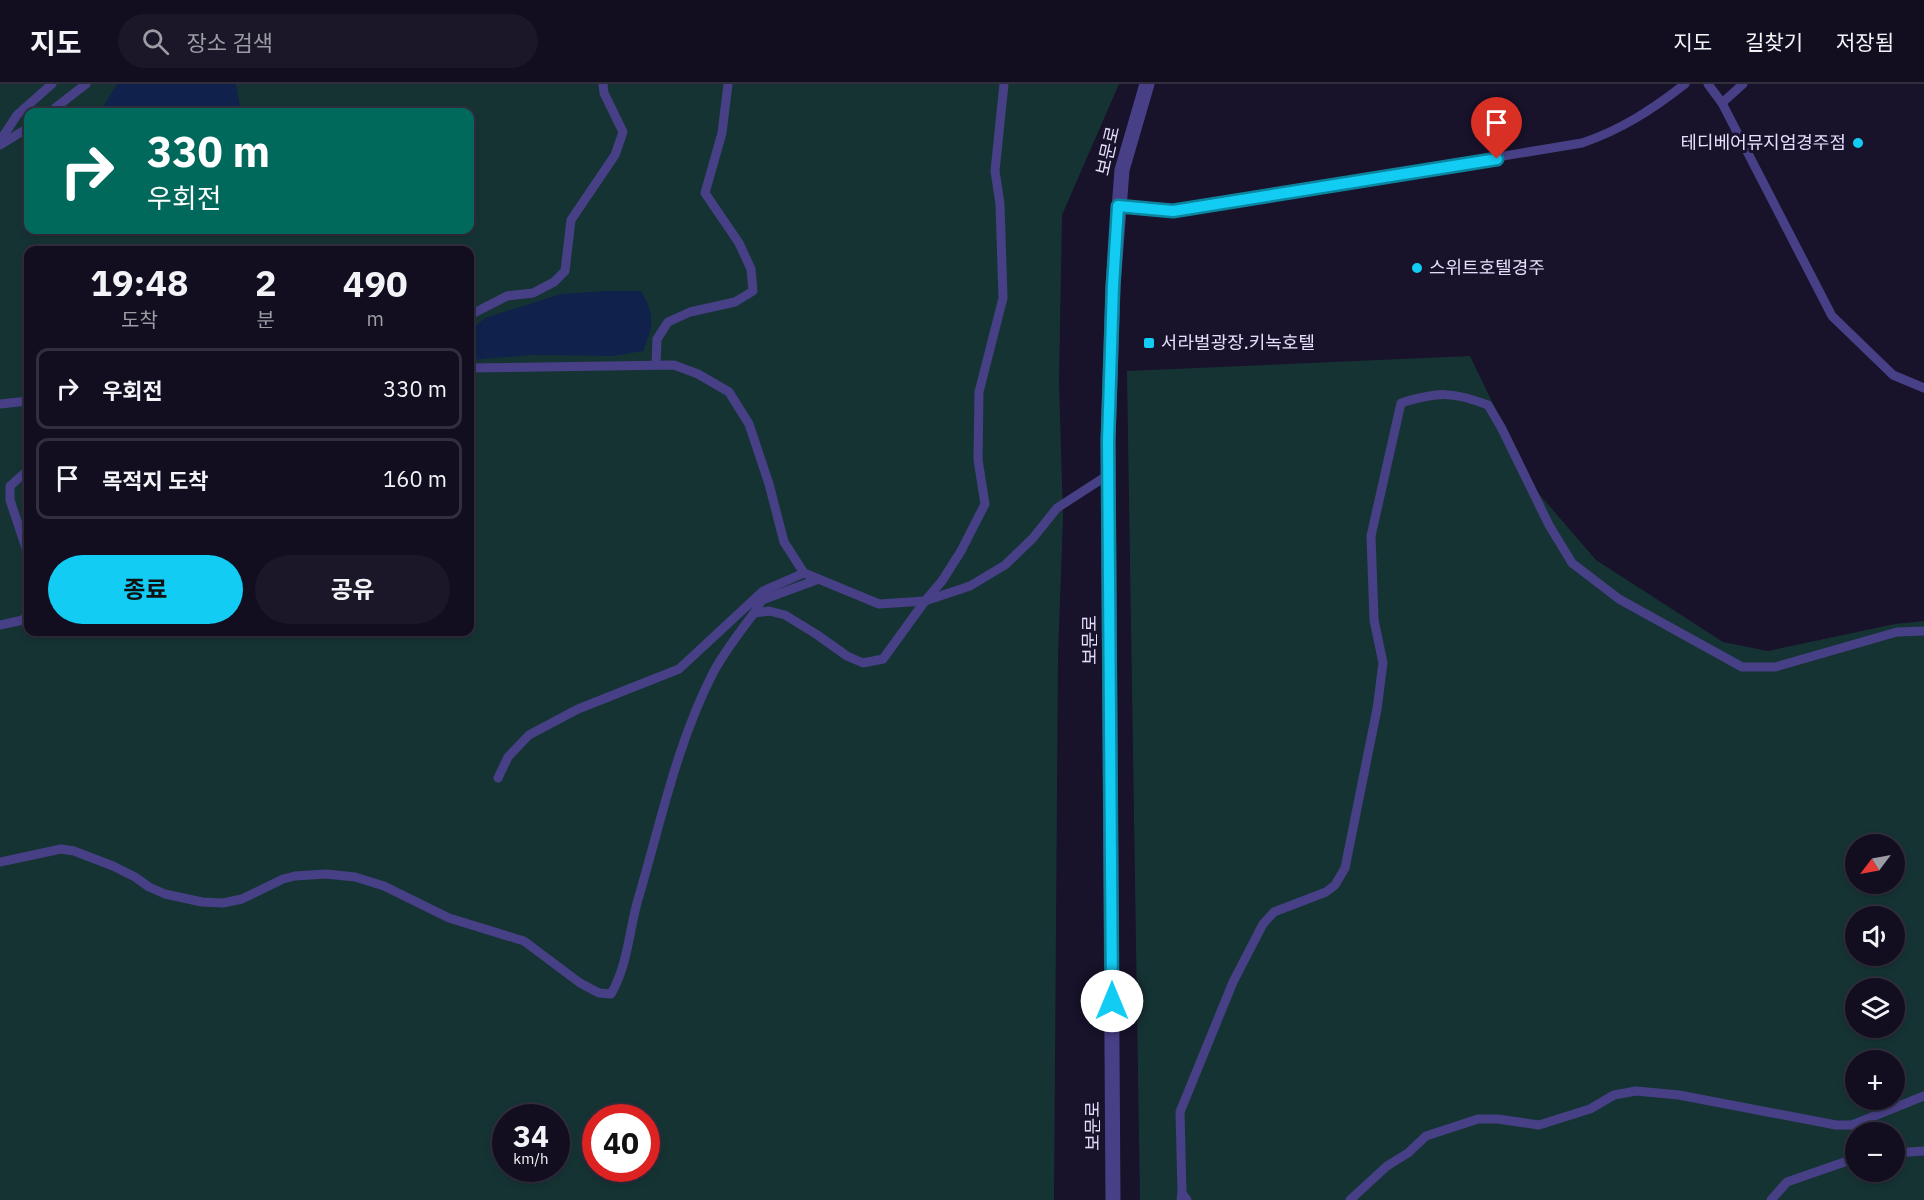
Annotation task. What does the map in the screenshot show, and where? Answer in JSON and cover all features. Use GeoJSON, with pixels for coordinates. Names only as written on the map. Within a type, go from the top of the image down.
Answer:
{"type":"FeatureCollection","features":[{"type":"Feature","properties":{"kind":"street","name":"보문로"},"geometry":{"type":"LineString","coordinates":[[1113,1200],[1108,475],[1113,286],[1122,170],[1146,84]]}},
{"type":"Feature","properties":{"kind":"lane"},"geometry":{"type":"LineString","coordinates":[[25,108],[52,84]]}},
{"type":"Feature","properties":{"kind":"lane"},"geometry":{"type":"LineString","coordinates":[[55,108],[86,84]]}},
{"type":"Feature","properties":{"kind":"lane"},"geometry":{"type":"LineString","coordinates":[[474,313],[507,296],[533,293],[554,282],[565,271],[571,220],[615,155],[623,132],[604,93],[603,84]]}},
{"type":"Feature","properties":{"kind":"lane"},"geometry":{"type":"LineString","coordinates":[[656,365],[657,339],[668,322],[690,312],[735,302],[753,291],[751,269],[739,243],[705,194],[722,133],[728,84]]}},
{"type":"Feature","properties":{"kind":"lane"},"geometry":{"type":"LineString","coordinates":[[754,613],[769,610],[785,615],[847,656],[863,663],[883,659],[942,581],[961,551],[985,504],[978,460],[979,392],[1003,298],[1000,204],[995,171],[1004,84]]}},
{"type":"Feature","properties":{"kind":"lane"},"geometry":{"type":"LineString","coordinates":[[1118,206],[1173,211],[1582,143],[1605,135],[1645,114],[1685,84]]}},
{"type":"Feature","properties":{"kind":"lane"},"geometry":{"type":"LineString","coordinates":[[1708,84],[1722,103],[1832,316],[1893,375],[1924,388]]}},
{"type":"Feature","properties":{"kind":"lane"},"geometry":{"type":"LineString","coordinates":[[1722,103],[1743,84]]}},
{"type":"Feature","properties":{"kind":"lane"},"geometry":{"type":"LineString","coordinates":[[0,143],[17,115],[24,109]]}},
{"type":"Feature","properties":{"kind":"lane"},"geometry":{"type":"LineString","coordinates":[[0,143],[24,130]]}},
{"type":"Feature","properties":{"kind":"lane"},"geometry":{"type":"LineString","coordinates":[[474,368],[674,364],[698,374],[729,392],[749,424],[769,484],[784,542],[804,573],[879,604],[925,601],[970,586],[1005,565],[1033,538],[1056,508],[1108,475]]}},
{"type":"Feature","properties":{"kind":"lane"},"geometry":{"type":"LineString","coordinates":[[1183,1198],[1180,1112],[1233,982],[1263,924],[1274,912],[1326,892],[1335,885],[1346,868],[1377,709],[1383,663],[1374,620],[1371,536],[1401,404],[1428,395],[1456,394],[1488,405],[1549,525],[1572,563],[1619,599],[1742,667],[1774,667],[1897,632],[1924,630]]}},
{"type":"Feature","properties":{"kind":"lane"},"geometry":{"type":"LineString","coordinates":[[0,404],[24,401]]}},
{"type":"Feature","properties":{"kind":"lane"},"geometry":{"type":"LineString","coordinates":[[24,474],[10,486],[10,500],[24,542]]}},
{"type":"Feature","properties":{"kind":"lane"},"geometry":{"type":"LineString","coordinates":[[498,778],[508,758],[529,735],[578,709],[679,669],[764,591],[804,573]]}},
{"type":"Feature","properties":{"kind":"lane"},"geometry":{"type":"LineString","coordinates":[[0,862],[62,849],[74,851],[113,866],[165,894],[202,902],[223,903],[243,899],[283,879],[295,876],[326,874],[355,878],[384,886],[449,918],[524,941],[580,983],[599,993],[611,994],[620,980],[632,922],[663,808],[689,728],[713,672],[762,600],[819,579]]}},
{"type":"Feature","properties":{"kind":"lane"},"geometry":{"type":"LineString","coordinates":[[0,625],[24,619]]}},
{"type":"Feature","properties":{"kind":"lane"},"geometry":{"type":"LineString","coordinates":[[1350,1200],[1387,1166],[1426,1136],[1478,1119],[1498,1119],[1539,1125],[1590,1109],[1614,1095],[1636,1091],[1679,1095],[1836,1125],[1852,1125],[1924,1096]]}},
{"type":"Feature","properties":{"kind":"lane"},"geometry":{"type":"LineString","coordinates":[[1905,1152],[1924,1151]]}},
{"type":"Feature","properties":{"kind":"lane"},"geometry":{"type":"LineString","coordinates":[[1771,1200],[1787,1182],[1845,1162]]}},
{"type":"Feature","properties":{"kind":"green space"},"geometry":{"type":"Polygon","coordinates":[[[0,84],[1119,84],[1062,215],[1059,382],[1063,517],[1058,656],[1054,1200],[0,1200],[0,84]]]}},
{"type":"Feature","properties":{"kind":"green space"},"geometry":{"type":"Polygon","coordinates":[[[1470,356],[1533,487],[1596,560],[1723,642],[1768,651],[1895,624],[1924,621],[1924,1200],[1140,1200],[1127,371],[1470,356]]]}},
{"type":"Feature","properties":{"kind":"water"},"geometry":{"type":"Polygon","coordinates":[[[117,84],[236,84],[240,108],[102,108],[117,84]]]}},
{"type":"Feature","properties":{"kind":"water"},"geometry":{"type":"Polygon","coordinates":[[[641,291],[651,314],[651,327],[643,351],[613,356],[532,355],[474,360],[474,328],[485,318],[561,294],[641,291]]]}},
{"type":"Feature","properties":{"kind":"place","name":"테디베어뮤지엄경주점"},"geometry":{"type":"Point","coordinates":[1858,143]}},
{"type":"Feature","properties":{"kind":"place","name":"스위트호텔경주"},"geometry":{"type":"Point","coordinates":[1417,268]}},
{"type":"Feature","properties":{"kind":"place","name":"서라벌광장.키녹호텔"},"geometry":{"type":"Point","coordinates":[1149,343]}},
{"type":"Feature","properties":{"kind":"route"},"geometry":{"type":"LineString","coordinates":[[1112,1001],[1108,441],[1118,206],[1173,211],[1497,159]]}}]}
